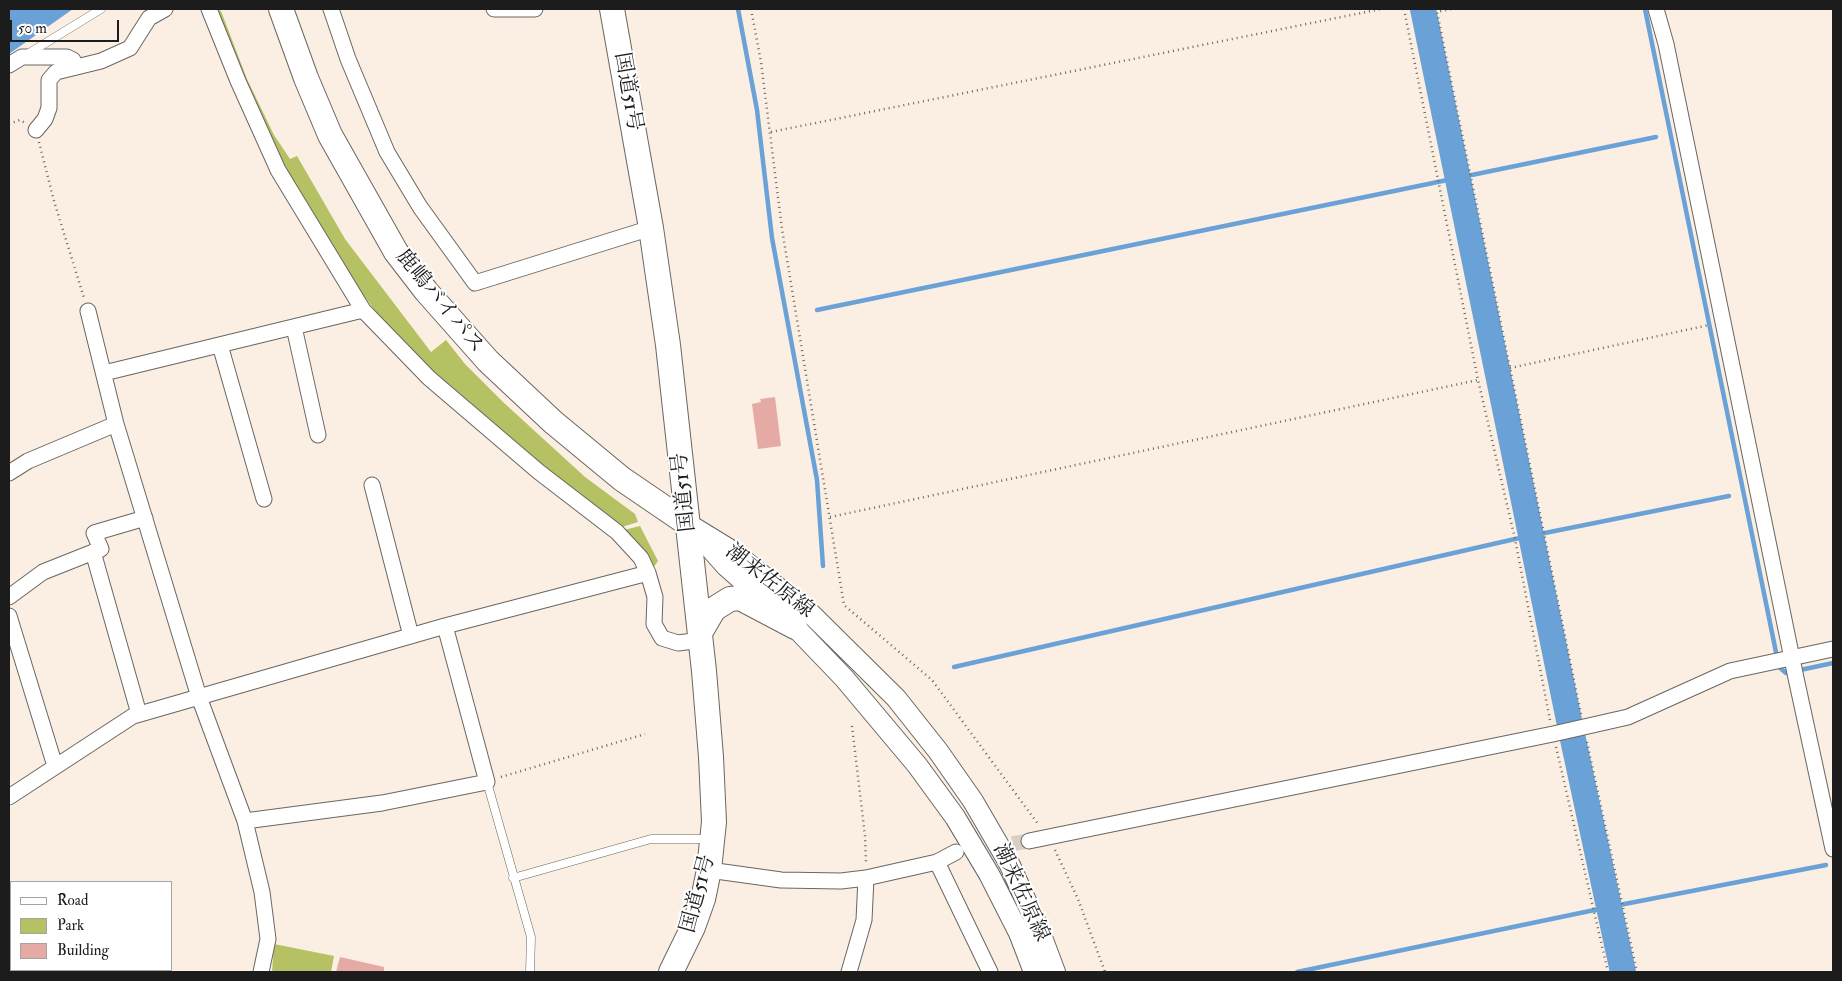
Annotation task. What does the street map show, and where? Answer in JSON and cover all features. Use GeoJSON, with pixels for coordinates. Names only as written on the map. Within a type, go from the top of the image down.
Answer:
{"type":"FeatureCollection","features":[{"type":"Feature","properties":{"kind":"highway","name":"鹿嶋バイパス"},"geometry":{"type":"LineString","coordinates":[[281,9],[306,78],[330,135],[396,252],[426,291],[488,361],[553,422],[622,479],[688,524]]}},
{"type":"Feature","properties":{"kind":"highway","name":"国道51号"},"geometry":{"type":"LineString","coordinates":[[612,9],[651,228],[669,354],[711,757],[713,839],[709,870],[703,899],[693,928],[671,972]]}},
{"type":"Feature","properties":{"kind":"highway"},"geometry":{"type":"LineString","coordinates":[[700,637],[714,609],[730,599],[740,598],[795,627]]}},
{"type":"Feature","properties":{"kind":"main road","name":"潮来佐原線"},"geometry":{"type":"LineString","coordinates":[[688,524],[726,566],[795,627],[880,719],[917,764],[955,817],[989,874],[1019,933],[1034,972]]}},
{"type":"Feature","properties":{"kind":"main road","name":"潮来佐原線"},"geometry":{"type":"LineString","coordinates":[[688,524],[732,550],[812,614],[896,698],[938,751],[982,817],[1009,863],[1040,932],[1055,972]]}},
{"type":"Feature","properties":{"kind":"street"},"geometry":{"type":"LineString","coordinates":[[36,130],[45,119],[49,108],[49,80],[56,72],[101,60],[130,48],[149,18],[165,9]]}},
{"type":"Feature","properties":{"kind":"street"},"geometry":{"type":"LineString","coordinates":[[209,9],[238,81],[278,170],[363,310],[436,385],[539,472],[617,532],[641,558],[648,572],[655,597],[654,624],[662,638],[678,643],[700,637]]}},
{"type":"Feature","properties":{"kind":"street"},"geometry":{"type":"LineString","coordinates":[[331,9],[348,60],[387,152],[426,215],[475,283],[651,228]]}},
{"type":"Feature","properties":{"kind":"street"},"geometry":{"type":"LineString","coordinates":[[494,9],[535,9]]}},
{"type":"Feature","properties":{"kind":"street"},"geometry":{"type":"LineString","coordinates":[[1656,9],[1666,44],[1787,665],[1833,849]]}},
{"type":"Feature","properties":{"kind":"street"},"geometry":{"type":"LineString","coordinates":[[9,65],[22,57],[67,57],[73,60],[76,67]]}},
{"type":"Feature","properties":{"kind":"street"},"geometry":{"type":"LineString","coordinates":[[104,373],[363,310]]}},
{"type":"Feature","properties":{"kind":"street"},"geometry":{"type":"LineString","coordinates":[[88,311],[116,424],[199,697],[244,821],[262,892],[268,939],[261,972]]}},
{"type":"Feature","properties":{"kind":"street"},"geometry":{"type":"LineString","coordinates":[[294,327],[318,435]]}},
{"type":"Feature","properties":{"kind":"street"},"geometry":{"type":"LineString","coordinates":[[220,345],[264,499]]}},
{"type":"Feature","properties":{"kind":"street"},"geometry":{"type":"LineString","coordinates":[[9,472],[28,460],[116,424]]}},
{"type":"Feature","properties":{"kind":"street"},"geometry":{"type":"LineString","coordinates":[[372,485],[411,636]]}},
{"type":"Feature","properties":{"kind":"street"},"geometry":{"type":"LineString","coordinates":[[9,597],[43,572],[101,549],[94,533],[145,518]]}},
{"type":"Feature","properties":{"kind":"street"},"geometry":{"type":"LineString","coordinates":[[93,552],[139,714]]}},
{"type":"Feature","properties":{"kind":"street"},"geometry":{"type":"LineString","coordinates":[[9,797],[132,716],[445,626],[648,572]]}},
{"type":"Feature","properties":{"kind":"street"},"geometry":{"type":"LineString","coordinates":[[9,618],[14,651],[55,766]]}},
{"type":"Feature","properties":{"kind":"street"},"geometry":{"type":"LineString","coordinates":[[244,821],[382,803],[487,782],[445,626]]}},
{"type":"Feature","properties":{"kind":"street"},"geometry":{"type":"LineString","coordinates":[[1029,841],[1555,734],[1628,717],[1730,671],[1787,665],[1833,649]]}},
{"type":"Feature","properties":{"kind":"street"},"geometry":{"type":"LineString","coordinates":[[709,870],[781,880],[833,881],[866,878],[936,862],[956,852]]}},
{"type":"Feature","properties":{"kind":"street"},"geometry":{"type":"LineString","coordinates":[[936,862],[990,972]]}},
{"type":"Feature","properties":{"kind":"street"},"geometry":{"type":"LineString","coordinates":[[849,972],[864,920],[866,878]]}},
{"type":"Feature","properties":{"kind":"lane"},"geometry":{"type":"LineString","coordinates":[[22,57],[101,9]]}},
{"type":"Feature","properties":{"kind":"lane"},"geometry":{"type":"LineString","coordinates":[[487,782],[531,937],[530,972]]}},
{"type":"Feature","properties":{"kind":"lane"},"geometry":{"type":"LineString","coordinates":[[513,878],[651,839],[713,839]]}},
{"type":"Feature","properties":{"kind":"path"},"geometry":{"type":"LineString","coordinates":[[751,9],[771,132],[782,229],[844,605],[932,680],[1049,838],[1078,899],[1105,972]]}},
{"type":"Feature","properties":{"kind":"path"},"geometry":{"type":"LineString","coordinates":[[771,132],[1381,9]]}},
{"type":"Feature","properties":{"kind":"path"},"geometry":{"type":"LineString","coordinates":[[1404,9],[1478,380],[1515,539],[1555,734],[1608,972]]}},
{"type":"Feature","properties":{"kind":"path"},"geometry":{"type":"LineString","coordinates":[[1451,9],[1437,12],[1582,727],[1637,972]]}},
{"type":"Feature","properties":{"kind":"path"},"geometry":{"type":"LineString","coordinates":[[9,124],[20,120],[36,130],[54,201],[88,311]]}},
{"type":"Feature","properties":{"kind":"path"},"geometry":{"type":"LineString","coordinates":[[1510,368],[1704,326]]}},
{"type":"Feature","properties":{"kind":"path"},"geometry":{"type":"LineString","coordinates":[[830,517],[1478,380]]}},
{"type":"Feature","properties":{"kind":"path"},"geometry":{"type":"LineString","coordinates":[[852,726],[865,836],[866,878]]}},
{"type":"Feature","properties":{"kind":"path"},"geometry":{"type":"LineString","coordinates":[[487,782],[645,734]]}},
{"type":"Feature","properties":{"kind":"green space"},"geometry":{"type":"Polygon","coordinates":[[[217,9],[221,11],[247,79],[274,135],[290,159],[297,156],[345,239],[431,352],[446,340],[465,364],[503,402],[585,477],[635,514],[638,522],[622,527],[482,421],[383,321],[342,267],[293,188],[238,65],[217,9]]]}},
{"type":"Feature","properties":{"kind":"green space"},"geometry":{"type":"Polygon","coordinates":[[[640,526],[658,561],[653,568],[644,549],[624,530],[640,526]]]}},
{"type":"Feature","properties":{"kind":"green space"},"geometry":{"type":"Polygon","coordinates":[[[274,944],[334,956],[331,972],[272,972],[274,944]]]}},
{"type":"Feature","properties":{"kind":"water"},"geometry":{"type":"Polygon","coordinates":[[[9,9],[73,9],[9,54],[9,9]]]}},
{"type":"Feature","properties":{"kind":"building"},"geometry":{"type":"Polygon","coordinates":[[[775,397],[781,446],[758,449],[752,404],[761,402],[760,399],[775,397]]]}},
{"type":"Feature","properties":{"kind":"building"},"geometry":{"type":"Polygon","coordinates":[[[340,957],[384,967],[384,972],[336,972],[340,957]]]}},
{"type":"Feature","properties":{"kind":"waterway"},"geometry":{"type":"LineString","coordinates":[[738,9],[757,110],[772,238],[817,480],[823,566]]}},
{"type":"Feature","properties":{"kind":"waterway"},"geometry":{"type":"LineString","coordinates":[[1423,9],[1571,730],[1623,972]]}},
{"type":"Feature","properties":{"kind":"waterway"},"geometry":{"type":"LineString","coordinates":[[1645,9],[1779,667],[1786,673],[1833,663]]}},
{"type":"Feature","properties":{"kind":"waterway"},"geometry":{"type":"LineString","coordinates":[[817,310],[1656,137]]}},
{"type":"Feature","properties":{"kind":"waterway"},"geometry":{"type":"LineString","coordinates":[[954,667],[1515,539],[1729,496]]}},
{"type":"Feature","properties":{"kind":"waterway"},"geometry":{"type":"LineString","coordinates":[[1297,972],[1609,907],[1826,865]]}},
{"type":"Feature","properties":{"kind":"tunnel"},"geometry":{"type":"LineString","coordinates":[[967,851],[1029,841]]}}]}
